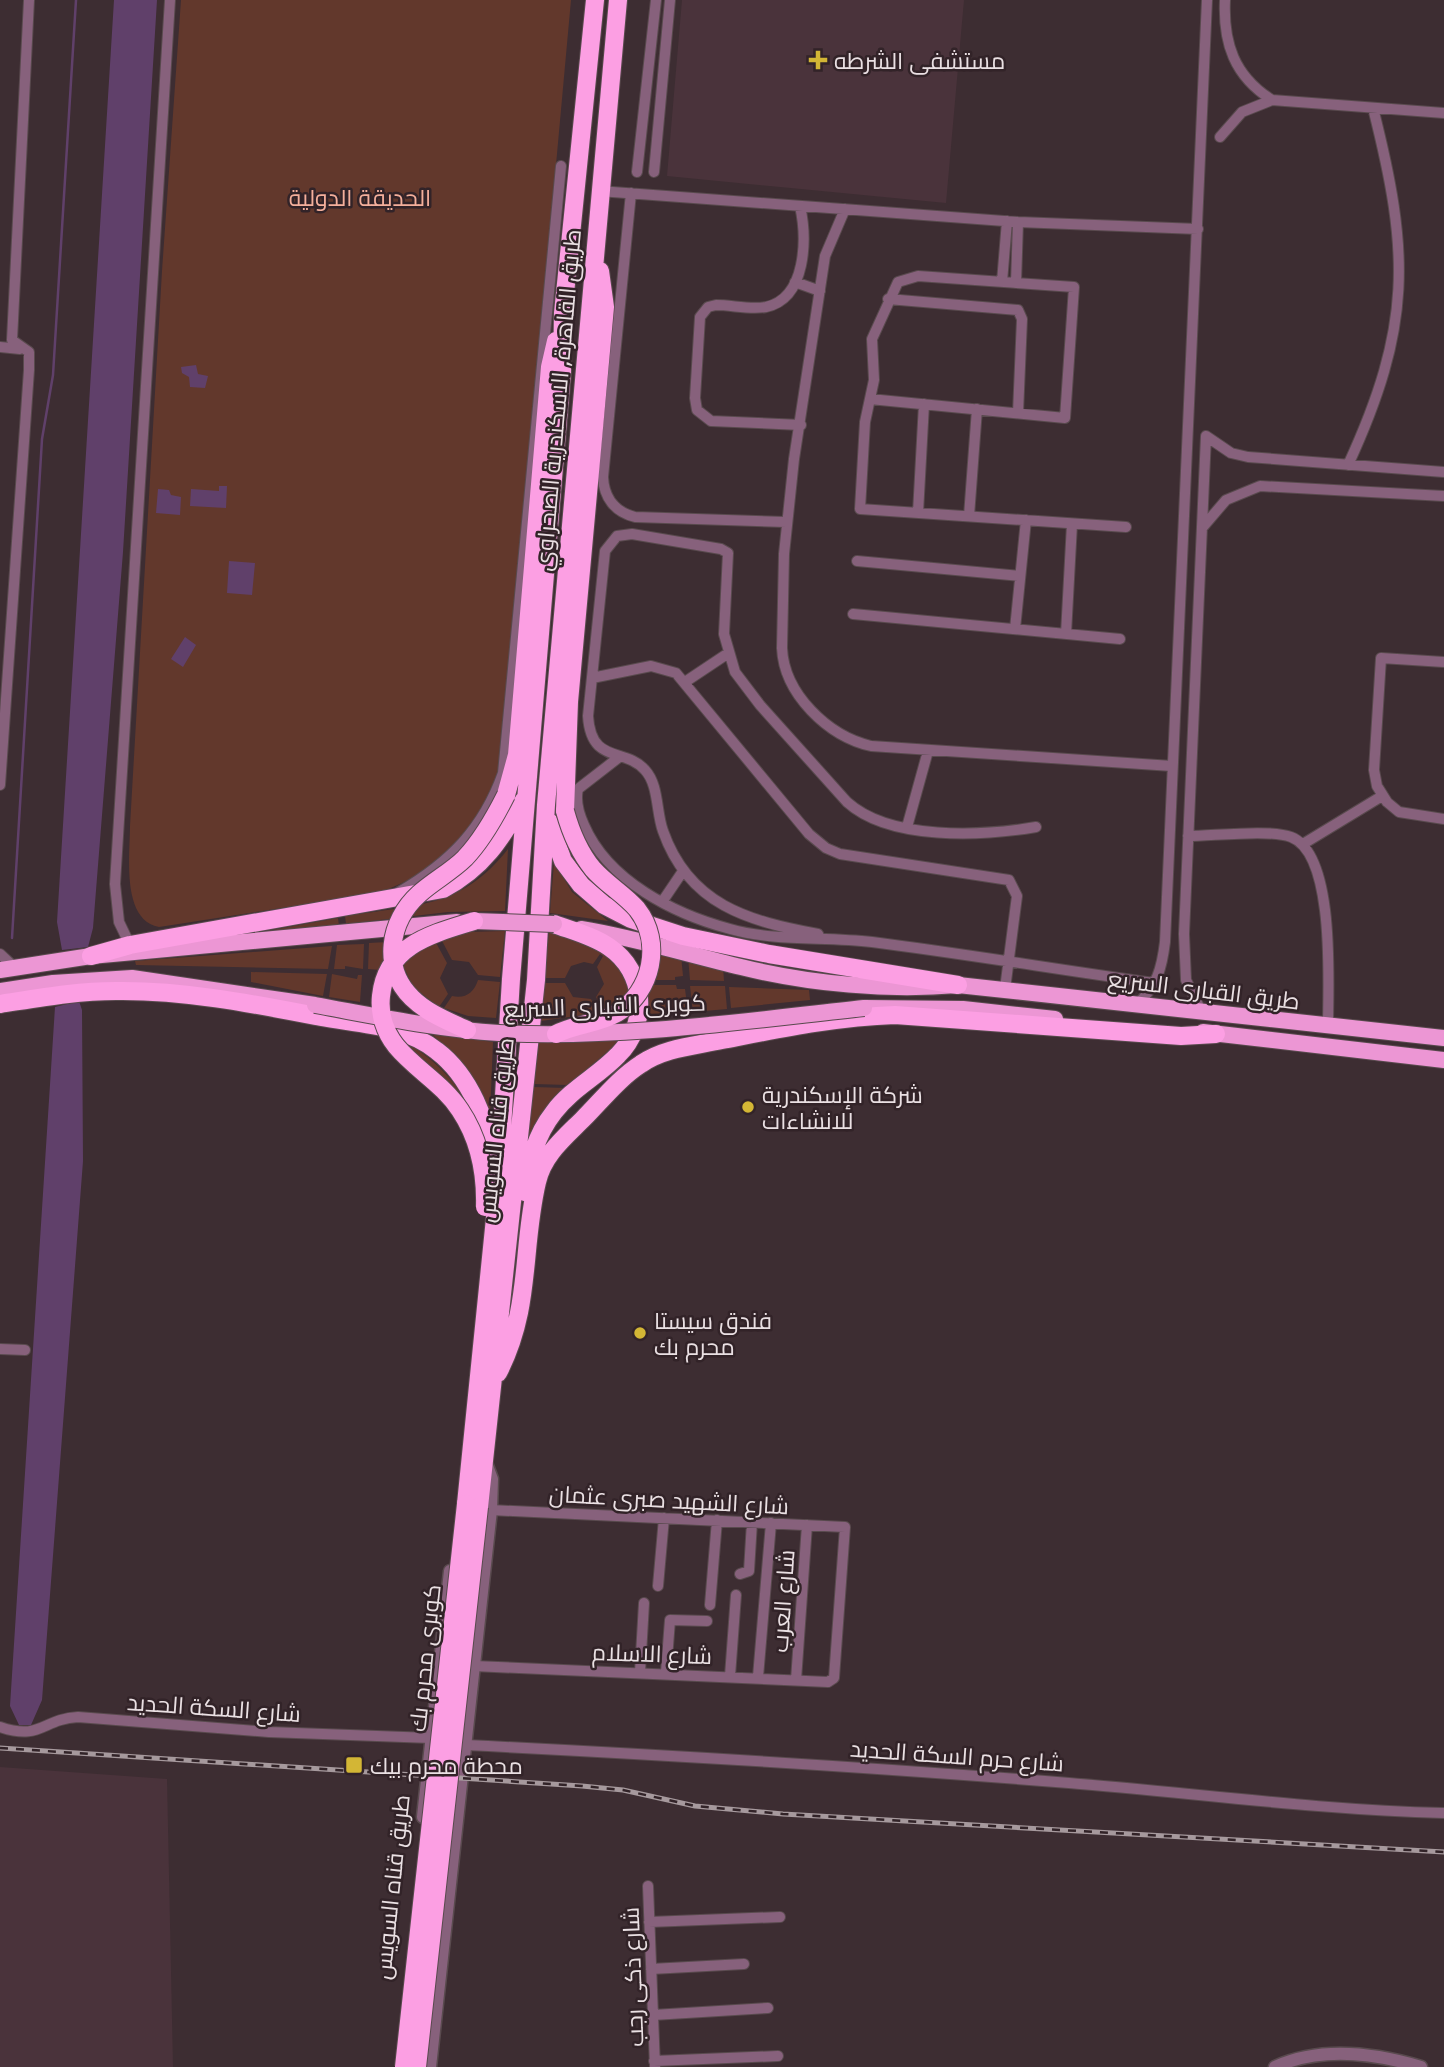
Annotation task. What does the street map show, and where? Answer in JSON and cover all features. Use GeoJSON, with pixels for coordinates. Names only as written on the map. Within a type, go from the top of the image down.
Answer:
{"type":"FeatureCollection","features":[{"type":"Feature","properties":{"kind":"highway","name":"طريق القاهرة, الاسكندرية الصحراوي"},"geometry":{"type":"LineString","coordinates":[[527,794],[562,372],[569,166],[595,0]]}},
{"type":"Feature","properties":{"kind":"highway","name":"طريق القاهرة, الاسكندرية الصحراوي"},"geometry":{"type":"LineString","coordinates":[[546,804],[618,0]]}},
{"type":"Feature","properties":{"kind":"highway"},"geometry":{"type":"LineString","coordinates":[[556,1034],[603,1019],[623,1009],[644,984],[652,956],[647,927],[638,910],[593,869],[572,836],[565,811],[569,702],[605,307],[602,274],[595,262]]}},
{"type":"Feature","properties":{"kind":"highway"},"geometry":{"type":"LineString","coordinates":[[467,1030],[428,1011],[403,988],[393,961],[393,934],[404,910],[419,894],[466,857],[501,805],[517,755],[550,367],[563,324]]}},
{"type":"Feature","properties":{"kind":"highway"},"geometry":{"type":"LineString","coordinates":[[91,956],[130,946],[379,903],[443,889],[463,879],[492,852],[527,794]]}},
{"type":"Feature","properties":{"kind":"highway","name":"طريق قناه السويس"},"geometry":{"type":"LineString","coordinates":[[479,1507],[473,1422],[499,1179],[510,979],[527,794]]}},
{"type":"Feature","properties":{"kind":"highway"},"geometry":{"type":"LineString","coordinates":[[546,804],[552,835],[572,873],[592,895],[631,919],[683,936],[758,952],[958,985]]}},
{"type":"Feature","properties":{"kind":"highway","name":"طريق قناه السويس"},"geometry":{"type":"LineString","coordinates":[[479,1507],[536,980],[546,804]]}},
{"type":"Feature","properties":{"kind":"highway"},"geometry":{"type":"LineString","coordinates":[[474,921],[431,935],[402,951],[384,982],[380,1005],[392,1039],[452,1099],[470,1127],[484,1174],[485,1207],[475,1306],[481,1353]]}},
{"type":"Feature","properties":{"kind":"highway","name":"كوبرى القبارى السريع"},"geometry":{"type":"LineString","coordinates":[[7,969],[91,956],[474,921],[554,924],[635,938],[773,974],[844,983],[958,985]]}},
{"type":"Feature","properties":{"kind":"highway"},"geometry":{"type":"LineString","coordinates":[[507,1356],[528,1166],[545,1125],[573,1091],[619,1055],[633,1033],[640,1008],[636,984],[617,954],[597,941],[554,924]]}},
{"type":"Feature","properties":{"kind":"highway","name":"كوبرى القبارى السريع"},"geometry":{"type":"LineString","coordinates":[[0,991],[101,978],[168,982],[467,1030],[556,1034],[898,1007],[963,1009],[1216,1034]]}},
{"type":"Feature","properties":{"kind":"highway","name":"طريق القبارى السريع"},"geometry":{"type":"LineString","coordinates":[[958,985],[1444,1038]]}},
{"type":"Feature","properties":{"kind":"highway"},"geometry":{"type":"LineString","coordinates":[[0,1004],[64,994],[119,991],[246,1002],[403,1032],[437,1051],[463,1080],[485,1123],[499,1179]]}},
{"type":"Feature","properties":{"kind":"highway"},"geometry":{"type":"LineString","coordinates":[[493,1384],[507,1356],[522,1311],[536,1185],[544,1162],[559,1143],[630,1072],[653,1057],[731,1038],[867,1016],[895,1015],[1181,1036],[1216,1034]]}},
{"type":"Feature","properties":{"kind":"highway","name":"طريق القبارى السريع"},"geometry":{"type":"LineString","coordinates":[[1216,1034],[1444,1060]]}},
{"type":"Feature","properties":{"kind":"highway","name":"كوبرى محرم بك"},"geometry":{"type":"LineString","coordinates":[[404,2067],[479,1507]]}},
{"type":"Feature","properties":{"kind":"highway","name":"كوبرى محرم بك"},"geometry":{"type":"LineString","coordinates":[[417,2067],[479,1507]]}},
{"type":"Feature","properties":{"kind":"street"},"geometry":{"type":"LineString","coordinates":[[28,349],[12,340],[29,0]]}},
{"type":"Feature","properties":{"kind":"street"},"geometry":{"type":"LineString","coordinates":[[130,946],[119,922],[115,884],[170,0]]}},
{"type":"Feature","properties":{"kind":"street"},"geometry":{"type":"LineString","coordinates":[[637,172],[656,0]]}},
{"type":"Feature","properties":{"kind":"street"},"geometry":{"type":"LineString","coordinates":[[654,172],[670,0]]}},
{"type":"Feature","properties":{"kind":"street"},"geometry":{"type":"LineString","coordinates":[[1137,1004],[1155,983],[1165,942],[1208,0]]}},
{"type":"Feature","properties":{"kind":"street"},"geometry":{"type":"LineString","coordinates":[[1225,0],[1224,24],[1228,47],[1238,68],[1253,86],[1272,100]]}},
{"type":"Feature","properties":{"kind":"street"},"geometry":{"type":"LineString","coordinates":[[1207,22],[1224,24]]}},
{"type":"Feature","properties":{"kind":"street"},"geometry":{"type":"LineString","coordinates":[[1220,137],[1242,112],[1272,100],[1444,113]]}},
{"type":"Feature","properties":{"kind":"street"},"geometry":{"type":"LineString","coordinates":[[1348,465],[1381,386],[1392,344],[1399,300],[1400,255],[1396,211],[1373,108]]}},
{"type":"Feature","properties":{"kind":"street"},"geometry":{"type":"LineString","coordinates":[[379,903],[429,874],[457,852],[489,808],[503,773],[569,166]]}},
{"type":"Feature","properties":{"kind":"street"},"geometry":{"type":"LineString","coordinates":[[599,191],[1018,222],[1198,229]]}},
{"type":"Feature","properties":{"kind":"street"},"geometry":{"type":"LineString","coordinates":[[631,193],[603,477],[605,493],[614,506],[635,517],[786,522]]}},
{"type":"Feature","properties":{"kind":"street"},"geometry":{"type":"LineString","coordinates":[[800,206],[803,250],[795,282],[785,297],[766,307],[716,305],[705,310],[699,320],[695,398],[701,414],[711,421],[801,425]]}},
{"type":"Feature","properties":{"kind":"street"},"geometry":{"type":"LineString","coordinates":[[845,209],[828,244],[786,522],[782,648],[784,664],[793,687],[826,723],[852,740],[871,746],[1172,766]]}},
{"type":"Feature","properties":{"kind":"street"},"geometry":{"type":"LineString","coordinates":[[1002,282],[1007,221]]}},
{"type":"Feature","properties":{"kind":"street"},"geometry":{"type":"LineString","coordinates":[[1016,283],[1018,222]]}},
{"type":"Feature","properties":{"kind":"street"},"geometry":{"type":"LineString","coordinates":[[870,399],[1065,418],[1074,287],[912,276],[898,282],[888,299],[872,340],[874,380],[865,422],[860,509],[1126,527]]}},
{"type":"Feature","properties":{"kind":"street"},"geometry":{"type":"LineString","coordinates":[[795,282],[820,291]]}},
{"type":"Feature","properties":{"kind":"street"},"geometry":{"type":"LineString","coordinates":[[888,299],[1018,310],[1022,319],[1018,413]]}},
{"type":"Feature","properties":{"kind":"street"},"geometry":{"type":"LineString","coordinates":[[0,347],[28,349]]}},
{"type":"Feature","properties":{"kind":"street"},"geometry":{"type":"LineString","coordinates":[[0,785],[28,349]]}},
{"type":"Feature","properties":{"kind":"street"},"geometry":{"type":"LineString","coordinates":[[918,513],[924,404]]}},
{"type":"Feature","properties":{"kind":"street"},"geometry":{"type":"LineString","coordinates":[[970,516],[977,409]]}},
{"type":"Feature","properties":{"kind":"street"},"geometry":{"type":"LineString","coordinates":[[1200,1011],[1189,989],[1184,962],[1206,436],[1239,456],[1444,472]]}},
{"type":"Feature","properties":{"kind":"street"},"geometry":{"type":"LineString","coordinates":[[1201,528],[1226,500],[1261,486],[1444,496]]}},
{"type":"Feature","properties":{"kind":"street"},"geometry":{"type":"LineString","coordinates":[[1016,629],[1026,520]]}},
{"type":"Feature","properties":{"kind":"street"},"geometry":{"type":"LineString","coordinates":[[1066,634],[1072,524]]}},
{"type":"Feature","properties":{"kind":"street"},"geometry":{"type":"LineString","coordinates":[[820,938],[818,934],[762,923],[737,913],[702,890],[683,871],[663,832],[651,777],[637,763],[618,758],[599,745],[590,729],[592,678],[605,551],[609,542],[622,534],[721,549],[728,554],[724,634],[727,654],[746,688],[847,802],[869,818],[907,827],[975,834],[1036,827]]}},
{"type":"Feature","properties":{"kind":"street"},"geometry":{"type":"LineString","coordinates":[[857,561],[1020,576]]}},
{"type":"Feature","properties":{"kind":"street"},"geometry":{"type":"LineString","coordinates":[[853,614],[1120,639]]}},
{"type":"Feature","properties":{"kind":"street"},"geometry":{"type":"LineString","coordinates":[[685,682],[727,654]]}},
{"type":"Feature","properties":{"kind":"street"},"geometry":{"type":"LineString","coordinates":[[1444,662],[1381,658],[1374,770],[1382,796],[1392,808],[1406,815],[1444,819]]}},
{"type":"Feature","properties":{"kind":"street"},"geometry":{"type":"LineString","coordinates":[[592,678],[658,667],[676,673],[809,834],[826,848],[840,854],[1001,877],[1012,883],[1017,896],[1005,989]]}},
{"type":"Feature","properties":{"kind":"street"},"geometry":{"type":"LineString","coordinates":[[907,827],[928,751]]}},
{"type":"Feature","properties":{"kind":"street"},"geometry":{"type":"LineString","coordinates":[[618,758],[578,789],[582,820],[592,840],[616,869],[637,887],[695,918],[747,933],[875,942],[1155,983]]}},
{"type":"Feature","properties":{"kind":"street"},"geometry":{"type":"LineString","coordinates":[[1303,844],[1382,796]]}},
{"type":"Feature","properties":{"kind":"street"},"geometry":{"type":"LineString","coordinates":[[1188,836],[1282,835],[1303,844],[1312,858],[1326,918],[1328,1027]]}},
{"type":"Feature","properties":{"kind":"street"},"geometry":{"type":"LineString","coordinates":[[662,902],[683,871]]}},
{"type":"Feature","properties":{"kind":"street"},"geometry":{"type":"LineString","coordinates":[[0,954],[7,969]]}},
{"type":"Feature","properties":{"kind":"street"},"geometry":{"type":"LineString","coordinates":[[0,1349],[24,1350]]}},
{"type":"Feature","properties":{"kind":"street","name":"طريق قناه السويس"},"geometry":{"type":"LineString","coordinates":[[395,2067],[416,1902],[431,1738],[463,1452],[473,1422]]}},
{"type":"Feature","properties":{"kind":"street","name":"طريق قناه السويس"},"geometry":{"type":"LineString","coordinates":[[430,2067],[474,1666],[479,1507]]}},
{"type":"Feature","properties":{"kind":"street","name":"شارع الشهيد صبرى عثمان"},"geometry":{"type":"LineString","coordinates":[[479,1507],[845,1527],[834,1678],[828,1682]]}},
{"type":"Feature","properties":{"kind":"street"},"geometry":{"type":"LineString","coordinates":[[658,1586],[664,1518]]}},
{"type":"Feature","properties":{"kind":"street"},"geometry":{"type":"LineString","coordinates":[[710,1605],[717,1520]]}},
{"type":"Feature","properties":{"kind":"street"},"geometry":{"type":"LineString","coordinates":[[740,1574],[749,1571],[752,1522]]}},
{"type":"Feature","properties":{"kind":"street"},"geometry":{"type":"LineString","coordinates":[[758,1677],[771,1523]]}},
{"type":"Feature","properties":{"kind":"street","name":"شارع العرب"},"geometry":{"type":"LineString","coordinates":[[796,1680],[807,1525]]}},
{"type":"Feature","properties":{"kind":"street"},"geometry":{"type":"LineString","coordinates":[[730,1676],[736,1595]]}},
{"type":"Feature","properties":{"kind":"street"},"geometry":{"type":"LineString","coordinates":[[640,1672],[644,1603]]}},
{"type":"Feature","properties":{"kind":"street"},"geometry":{"type":"LineString","coordinates":[[666,1672],[670,1620],[708,1621]]}},
{"type":"Feature","properties":{"kind":"street","name":"شارع الاسلام"},"geometry":{"type":"LineString","coordinates":[[474,1666],[666,1672],[828,1682]]}},
{"type":"Feature","properties":{"kind":"street","name":"شارع السكة الحديد"},"geometry":{"type":"LineString","coordinates":[[0,1727],[27,1734],[58,1720],[78,1717],[270,1732],[431,1738]]}},
{"type":"Feature","properties":{"kind":"street","name":"شارع حرم السكة الحديد"},"geometry":{"type":"LineString","coordinates":[[466,1745],[863,1767],[1087,1785],[1293,1806],[1444,1813]]}},
{"type":"Feature","properties":{"kind":"street","name":"شارع ذكى رجب"},"geometry":{"type":"LineString","coordinates":[[648,1886],[655,2064]]}},
{"type":"Feature","properties":{"kind":"street"},"geometry":{"type":"LineString","coordinates":[[649,1922],[780,1917]]}},
{"type":"Feature","properties":{"kind":"street"},"geometry":{"type":"LineString","coordinates":[[651,1969],[744,1964]]}},
{"type":"Feature","properties":{"kind":"street"},"geometry":{"type":"LineString","coordinates":[[653,2015],[768,2008]]}},
{"type":"Feature","properties":{"kind":"street"},"geometry":{"type":"LineString","coordinates":[[1275,2067],[1314,2056],[1345,2054],[1383,2058],[1421,2067]]}},
{"type":"Feature","properties":{"kind":"street"},"geometry":{"type":"LineString","coordinates":[[655,2064],[778,2056]]}},
{"type":"Feature","properties":{"kind":"shaded area"},"geometry":{"type":"Polygon","coordinates":[[[114,0],[157,0],[123,552],[93,928],[88,947],[62,950],[57,922],[114,0]]]}},
{"type":"Feature","properties":{"kind":"shaded area"},"geometry":{"type":"Polygon","coordinates":[[[682,0],[964,0],[946,203],[667,176],[682,0]]]}},
{"type":"Feature","properties":{"kind":"shaded area"},"geometry":{"type":"Polygon","coordinates":[[[196,365],[198,374],[208,376],[205,388],[190,387],[189,377],[182,373],[181,367],[196,365]]]}},
{"type":"Feature","properties":{"kind":"shaded area"},"geometry":{"type":"Polygon","coordinates":[[[219,486],[227,486],[226,508],[190,506],[191,489],[219,491],[219,486]]]}},
{"type":"Feature","properties":{"kind":"shaded area"},"geometry":{"type":"Polygon","coordinates":[[[158,489],[169,490],[171,495],[181,497],[180,515],[156,513],[158,489]]]}},
{"type":"Feature","properties":{"kind":"shaded area"},"geometry":{"type":"Polygon","coordinates":[[[229,561],[255,563],[252,595],[227,593],[229,561]]]}},
{"type":"Feature","properties":{"kind":"shaded area"},"geometry":{"type":"Polygon","coordinates":[[[185,637],[196,645],[183,667],[171,659],[185,637]]]}},
{"type":"Feature","properties":{"kind":"shaded area"},"geometry":{"type":"Polygon","coordinates":[[[79,1001],[82,1010],[83,1161],[42,1700],[31,1725],[19,1725],[10,1706],[55,1007],[79,1001]]]}},
{"type":"Feature","properties":{"kind":"shaded area"},"geometry":{"type":"Polygon","coordinates":[[[0,1767],[167,1779],[173,2067],[0,2067],[0,1767]]]}},
{"type":"Feature","properties":{"kind":"green space","name":"الحديقة الدولية"},"geometry":{"type":"Polygon","coordinates":[[[181,0],[571,0],[502,758],[485,806],[459,843],[443,858],[402,883],[378,893],[159,927],[147,922],[138,912],[133,900],[129,853],[162,271],[181,0]]]}},
{"type":"Feature","properties":{"kind":"green space"},"geometry":{"type":"Polygon","coordinates":[[[508,849],[505,911],[448,912],[346,924],[345,916],[415,906],[454,894],[490,869],[508,849]]]}},
{"type":"Feature","properties":{"kind":"green space"},"geometry":{"type":"Polygon","coordinates":[[[554,862],[572,892],[608,921],[550,913],[554,862]]]}},
{"type":"Feature","properties":{"kind":"green space"},"geometry":{"type":"Polygon","coordinates":[[[338,918],[339,926],[262,935],[261,932],[338,918]]]}},
{"type":"Feature","properties":{"kind":"green space"},"geometry":{"type":"Polygon","coordinates":[[[505,931],[500,977],[478,975],[469,962],[452,960],[440,937],[467,932],[505,931]]]}},
{"type":"Feature","properties":{"kind":"green space"},"geometry":{"type":"Polygon","coordinates":[[[549,932],[578,939],[600,950],[617,967],[631,993],[603,1011],[596,997],[604,984],[597,967],[603,956],[600,954],[593,964],[584,962],[571,966],[565,978],[544,978],[549,932]]]}},
{"type":"Feature","properties":{"kind":"green space"},"geometry":{"type":"Polygon","coordinates":[[[434,939],[447,963],[440,978],[448,994],[439,1007],[413,987],[401,961],[434,939]]]}},
{"type":"Feature","properties":{"kind":"green space"},"geometry":{"type":"Polygon","coordinates":[[[387,942],[388,958],[381,970],[368,969],[369,943],[387,942]]]}},
{"type":"Feature","properties":{"kind":"green space"},"geometry":{"type":"Polygon","coordinates":[[[364,944],[363,969],[345,966],[345,969],[334,969],[337,945],[364,944]]]}},
{"type":"Feature","properties":{"kind":"green space"},"geometry":{"type":"Polygon","coordinates":[[[332,946],[328,969],[136,965],[135,961],[332,946]]]}},
{"type":"Feature","properties":{"kind":"green space"},"geometry":{"type":"Polygon","coordinates":[[[660,949],[681,955],[683,976],[675,977],[675,980],[655,980],[660,949]]]}},
{"type":"Feature","properties":{"kind":"green space"},"geometry":{"type":"Polygon","coordinates":[[[688,957],[723,966],[724,981],[690,980],[688,957]]]}},
{"type":"Feature","properties":{"kind":"green space"},"geometry":{"type":"Polygon","coordinates":[[[251,972],[327,974],[323,996],[251,982],[251,972]]]}},
{"type":"Feature","properties":{"kind":"green space"},"geometry":{"type":"Polygon","coordinates":[[[332,974],[357,979],[358,975],[362,975],[360,1002],[329,997],[332,974]]]}},
{"type":"Feature","properties":{"kind":"green space"},"geometry":{"type":"Polygon","coordinates":[[[478,980],[500,982],[496,1018],[468,1016],[444,1008],[452,996],[461,997],[471,992],[478,980]]]}},
{"type":"Feature","properties":{"kind":"green space"},"geometry":{"type":"Polygon","coordinates":[[[544,983],[565,983],[573,997],[591,999],[597,1013],[541,1021],[544,983]]]}},
{"type":"Feature","properties":{"kind":"green space"},"geometry":{"type":"Polygon","coordinates":[[[652,985],[676,985],[677,989],[685,989],[688,1012],[644,1017],[652,985]]]}},
{"type":"Feature","properties":{"kind":"green space"},"geometry":{"type":"Polygon","coordinates":[[[690,986],[725,986],[727,1009],[693,1012],[690,986]]]}},
{"type":"Feature","properties":{"kind":"green space"},"geometry":{"type":"Polygon","coordinates":[[[729,987],[809,990],[810,1000],[731,1008],[729,987]]]}},
{"type":"Feature","properties":{"kind":"green space"},"geometry":{"type":"Polygon","coordinates":[[[432,1034],[493,1042],[490,1116],[450,1052],[432,1034]]]}},
{"type":"Feature","properties":{"kind":"green space"},"geometry":{"type":"Polygon","coordinates":[[[616,1036],[620,1041],[568,1085],[534,1084],[539,1040],[616,1036]]]}},
{"type":"Feature","properties":{"kind":"green space"},"geometry":{"type":"Polygon","coordinates":[[[398,1038],[423,1053],[443,1070],[475,1115],[398,1038]]]}},
{"type":"Feature","properties":{"kind":"green space"},"geometry":{"type":"Polygon","coordinates":[[[533,1087],[566,1088],[526,1149],[533,1087]]]}},
{"type":"Feature","properties":{"kind":"waterway"},"geometry":{"type":"LineString","coordinates":[[12,938],[42,439],[53,375],[76,0]]}},
{"type":"Feature","properties":{"kind":"railway"},"geometry":{"type":"LineString","coordinates":[[0,1748],[582,1786],[623,1790],[695,1806],[783,1814],[1444,1852]]}},
{"type":"Feature","properties":{"kind":"place","name":"مستشفى الشرطه"},"geometry":{"type":"Point","coordinates":[818,60]}},
{"type":"Feature","properties":{"kind":"place","name":"شركة الإسكندرية للانشاءات"},"geometry":{"type":"Point","coordinates":[748,1107]}},
{"type":"Feature","properties":{"kind":"place","name":"فندق سيستا محرم بك"},"geometry":{"type":"Point","coordinates":[640,1333]}},
{"type":"Feature","properties":{"kind":"place","name":"محطة محرم بيك"},"geometry":{"type":"Point","coordinates":[354,1765]}}]}
